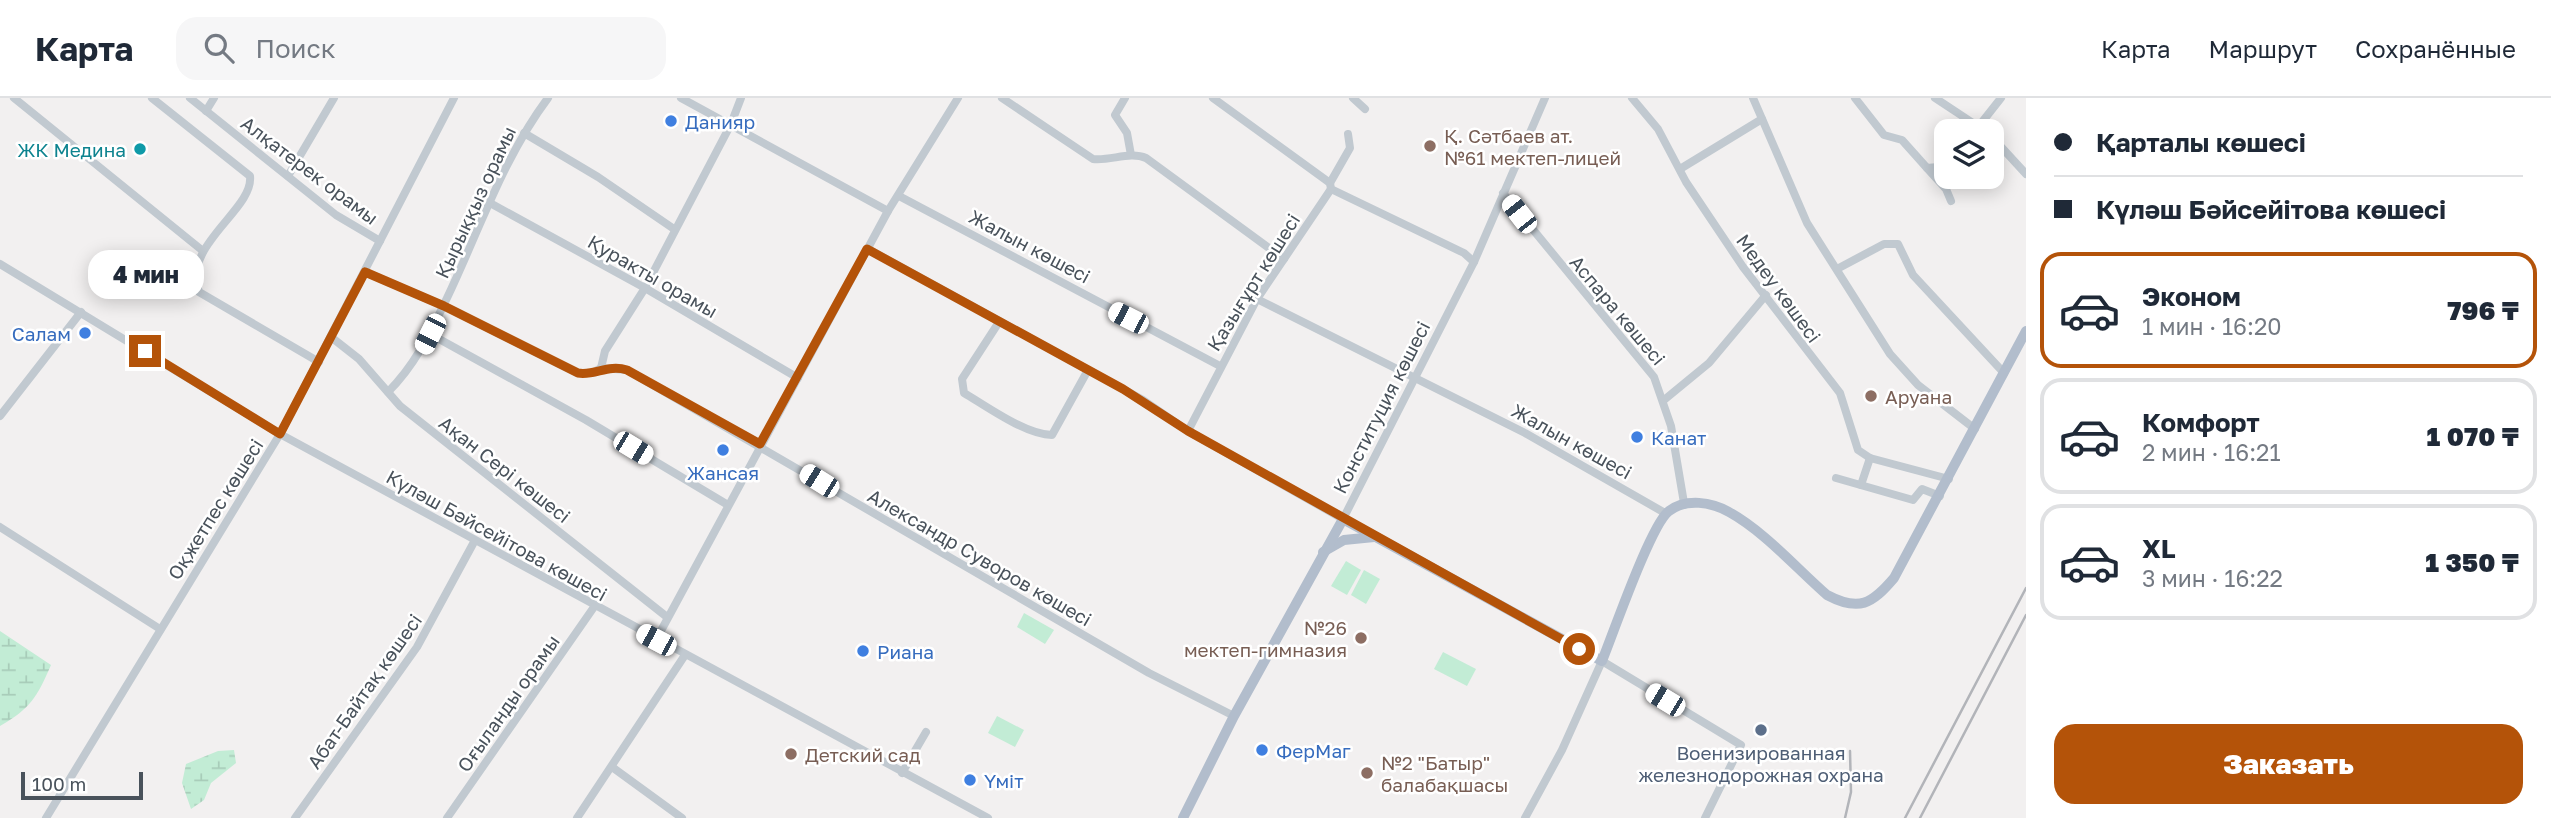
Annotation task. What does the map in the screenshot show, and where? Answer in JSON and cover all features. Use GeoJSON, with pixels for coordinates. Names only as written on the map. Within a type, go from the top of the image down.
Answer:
{"type":"FeatureCollection","features":[{"type":"Feature","properties":{"kind":"main road"},"geometry":{"type":"LineString","coordinates":[[1343,519],[1602,661],[1644,555],[1665,513],[1684,503],[1705,502],[1727,510],[1827,595],[1845,605],[1868,603],[1880,595],[1894,578],[2026,331]]}},
{"type":"Feature","properties":{"kind":"main road","name":"Конституция көшесі"},"geometry":{"type":"LineString","coordinates":[[1183,818],[1234,716],[1322,552],[1343,519]]}},
{"type":"Feature","properties":{"kind":"main road"},"geometry":{"type":"LineString","coordinates":[[1322,552],[1344,540],[1379,537]]}},
{"type":"Feature","properties":{"kind":"street"},"geometry":{"type":"LineString","coordinates":[[14,98],[203,251]]}},
{"type":"Feature","properties":{"kind":"street"},"geometry":{"type":"LineString","coordinates":[[152,98],[250,176],[243,195],[203,251],[196,270],[196,286],[204,297],[319,362]]}},
{"type":"Feature","properties":{"kind":"street","name":"Алқатерек орамы"},"geometry":{"type":"LineString","coordinates":[[190,98],[337,215],[380,241]]}},
{"type":"Feature","properties":{"kind":"street"},"geometry":{"type":"LineString","coordinates":[[206,111],[214,98]]}},
{"type":"Feature","properties":{"kind":"street"},"geometry":{"type":"LineString","coordinates":[[288,176],[334,98]]}},
{"type":"Feature","properties":{"kind":"street","name":"Оқжетпес көшесі"},"geometry":{"type":"LineString","coordinates":[[46,818],[280,434],[454,98]]}},
{"type":"Feature","properties":{"kind":"street","name":"Қырыққыз орамы"},"geometry":{"type":"LineString","coordinates":[[388,391],[417,359],[524,133],[548,98]]}},
{"type":"Feature","properties":{"kind":"street"},"geometry":{"type":"LineString","coordinates":[[681,98],[888,211]]}},
{"type":"Feature","properties":{"kind":"street"},"geometry":{"type":"LineString","coordinates":[[365,272],[444,306],[578,373],[592,373],[601,368],[606,351],[645,288],[731,124],[741,98]]}},
{"type":"Feature","properties":{"kind":"street"},"geometry":{"type":"LineString","coordinates":[[656,640],[888,211],[958,98]]}},
{"type":"Feature","properties":{"kind":"street"},"geometry":{"type":"LineString","coordinates":[[1002,98],[1093,159],[1106,161],[1131,155],[1146,158],[1284,259]]}},
{"type":"Feature","properties":{"kind":"street"},"geometry":{"type":"LineString","coordinates":[[1125,98],[1115,115],[1127,133],[1131,155]]}},
{"type":"Feature","properties":{"kind":"street"},"geometry":{"type":"LineString","coordinates":[[1213,98],[1330,186],[1464,253],[1474,262]]}},
{"type":"Feature","properties":{"kind":"street"},"geometry":{"type":"LineString","coordinates":[[1353,98],[1364,109]]}},
{"type":"Feature","properties":{"kind":"street","name":"Конституция көшесі"},"geometry":{"type":"LineString","coordinates":[[1343,519],[1474,262],[1545,98]]}},
{"type":"Feature","properties":{"kind":"street","name":"Медеу көшесі"},"geometry":{"type":"LineString","coordinates":[[1632,98],[1658,129],[1703,209],[1801,339],[1823,376],[1840,393],[1855,447],[1870,458]]}},
{"type":"Feature","properties":{"kind":"street"},"geometry":{"type":"LineString","coordinates":[[1753,98],[1796,202],[1890,354],[1905,372],[1975,429]]}},
{"type":"Feature","properties":{"kind":"street"},"geometry":{"type":"LineString","coordinates":[[1855,98],[1884,135],[1902,140],[1951,201]]}},
{"type":"Feature","properties":{"kind":"street"},"geometry":{"type":"LineString","coordinates":[[1935,98],[1965,119]]}},
{"type":"Feature","properties":{"kind":"street"},"geometry":{"type":"LineString","coordinates":[[1987,119],[2001,98]]}},
{"type":"Feature","properties":{"kind":"street"},"geometry":{"type":"LineString","coordinates":[[1680,169],[1762,119]]}},
{"type":"Feature","properties":{"kind":"street"},"geometry":{"type":"LineString","coordinates":[[524,133],[598,177],[674,229]]}},
{"type":"Feature","properties":{"kind":"street","name":"Қазығұрт көшесі"},"geometry":{"type":"LineString","coordinates":[[1188,431],[1257,299],[1330,186],[1350,148],[1348,134]]}},
{"type":"Feature","properties":{"kind":"street"},"geometry":{"type":"LineString","coordinates":[[2004,150],[2026,174]]}},
{"type":"Feature","properties":{"kind":"street"},"geometry":{"type":"LineString","coordinates":[[1927,168],[1934,167]]}},
{"type":"Feature","properties":{"kind":"street","name":"Аспара көшесі"},"geometry":{"type":"LineString","coordinates":[[1503,193],[1654,377],[1664,400],[1684,503]]}},
{"type":"Feature","properties":{"kind":"street","name":"Жалын көшесі"},"geometry":{"type":"LineString","coordinates":[[899,195],[1220,366]]}},
{"type":"Feature","properties":{"kind":"street","name":"Қуракты орамы"},"geometry":{"type":"LineString","coordinates":[[490,203],[645,288],[798,378]]}},
{"type":"Feature","properties":{"kind":"street"},"geometry":{"type":"LineString","coordinates":[[1837,269],[1884,244],[1898,244],[1913,275],[2004,373]]}},
{"type":"Feature","properties":{"kind":"street"},"geometry":{"type":"LineString","coordinates":[[867,249],[1143,400],[1188,431],[1343,519]]}},
{"type":"Feature","properties":{"kind":"street","name":"Күләш Бәйсейітова көшесі"},"geometry":{"type":"LineString","coordinates":[[0,264],[280,434],[474,542],[988,818]]}},
{"type":"Feature","properties":{"kind":"street"},"geometry":{"type":"LineString","coordinates":[[1664,400],[1709,363],[1766,295]]}},
{"type":"Feature","properties":{"kind":"street","name":"Жалын көшесі"},"geometry":{"type":"LineString","coordinates":[[1257,299],[1525,433],[1665,513]]}},
{"type":"Feature","properties":{"kind":"street"},"geometry":{"type":"LineString","coordinates":[[0,416],[81,312]]}},
{"type":"Feature","properties":{"kind":"street"},"geometry":{"type":"LineString","coordinates":[[999,321],[962,379],[961,386],[964,393],[1010,419],[1038,433],[1052,435],[1088,370]]}},
{"type":"Feature","properties":{"kind":"street"},"geometry":{"type":"LineString","coordinates":[[430,334],[586,419],[729,505]]}},
{"type":"Feature","properties":{"kind":"street","name":"Ақан Сері көшесі"},"geometry":{"type":"LineString","coordinates":[[331,337],[359,359],[400,406],[667,617]]}},
{"type":"Feature","properties":{"kind":"street","name":"Александр Суворов көшесі"},"geometry":{"type":"LineString","coordinates":[[601,368],[627,370],[760,444],[1138,666],[1234,716]]}},
{"type":"Feature","properties":{"kind":"street"},"geometry":{"type":"LineString","coordinates":[[1861,485],[1870,458],[1949,479]]}},
{"type":"Feature","properties":{"kind":"street"},"geometry":{"type":"LineString","coordinates":[[1836,478],[1913,500],[1922,489],[1927,474]]}},
{"type":"Feature","properties":{"kind":"street"},"geometry":{"type":"LineString","coordinates":[[1922,489],[1940,496]]}},
{"type":"Feature","properties":{"kind":"street"},"geometry":{"type":"LineString","coordinates":[[0,527],[160,629]]}},
{"type":"Feature","properties":{"kind":"street","name":"Абат-Байтақ көшесі"},"geometry":{"type":"LineString","coordinates":[[295,818],[417,647],[474,542]]}},
{"type":"Feature","properties":{"kind":"street","name":"Оғыланды орамы"},"geometry":{"type":"LineString","coordinates":[[447,818],[594,607]]}},
{"type":"Feature","properties":{"kind":"street"},"geometry":{"type":"LineString","coordinates":[[577,818],[685,655]]}},
{"type":"Feature","properties":{"kind":"street"},"geometry":{"type":"LineString","coordinates":[[1525,818],[1562,750],[1602,661],[1741,745],[1706,818]]}},
{"type":"Feature","properties":{"kind":"street"},"geometry":{"type":"LineString","coordinates":[[902,773],[926,732]]}},
{"type":"Feature","properties":{"kind":"street"},"geometry":{"type":"LineString","coordinates":[[611,768],[682,818]]}},
{"type":"Feature","properties":{"kind":"green space"},"geometry":{"type":"Polygon","coordinates":[[[1346,561],[1361,570],[1347,595],[1331,586],[1346,561]]]}},
{"type":"Feature","properties":{"kind":"green space"},"geometry":{"type":"Polygon","coordinates":[[[1364,570],[1380,579],[1366,604],[1351,595],[1364,570]]]}},
{"type":"Feature","properties":{"kind":"green space"},"geometry":{"type":"Polygon","coordinates":[[[1024,613],[1054,630],[1045,644],[1017,627],[1024,613]]]}},
{"type":"Feature","properties":{"kind":"green space"},"geometry":{"type":"Polygon","coordinates":[[[0,631],[51,665],[32,701],[0,726],[0,631]]]}},
{"type":"Feature","properties":{"kind":"green space"},"geometry":{"type":"Polygon","coordinates":[[[1443,652],[1476,669],[1467,686],[1434,669],[1443,652]]]}},
{"type":"Feature","properties":{"kind":"green space"},"geometry":{"type":"Polygon","coordinates":[[[997,716],[1024,730],[1015,747],[988,733],[997,716]]]}},
{"type":"Feature","properties":{"kind":"green space"},"geometry":{"type":"Polygon","coordinates":[[[234,750],[236,763],[211,783],[204,800],[191,809],[182,783],[186,764],[218,751],[234,750]]]}},
{"type":"Feature","properties":{"kind":"railway"},"geometry":{"type":"LineString","coordinates":[[1905,818],[2026,588]]}},
{"type":"Feature","properties":{"kind":"railway"},"geometry":{"type":"LineString","coordinates":[[1920,818],[2026,615]]}},
{"type":"Feature","properties":{"kind":"railway"},"geometry":{"type":"LineString","coordinates":[[1845,818],[1851,792],[1850,751]]}},
{"type":"Feature","properties":{"kind":"place","name":"Данияр"},"geometry":{"type":"Point","coordinates":[671,121]}},
{"type":"Feature","properties":{"kind":"place","name":"Қ. Сәтбаев ат. №61 мектеп-лицей"},"geometry":{"type":"Point","coordinates":[1430,146]}},
{"type":"Feature","properties":{"kind":"place","name":"ЖК Медина"},"geometry":{"type":"Point","coordinates":[140,149]}},
{"type":"Feature","properties":{"kind":"place","name":"Салам"},"geometry":{"type":"Point","coordinates":[85,333]}},
{"type":"Feature","properties":{"kind":"place","name":"Аруана"},"geometry":{"type":"Point","coordinates":[1871,396]}},
{"type":"Feature","properties":{"kind":"place","name":"Канат"},"geometry":{"type":"Point","coordinates":[1637,437]}},
{"type":"Feature","properties":{"kind":"place","name":"Жансая"},"geometry":{"type":"Point","coordinates":[723,450]}},
{"type":"Feature","properties":{"kind":"place","name":"№26 мектеп-гимназия"},"geometry":{"type":"Point","coordinates":[1361,638]}},
{"type":"Feature","properties":{"kind":"place","name":"Риана"},"geometry":{"type":"Point","coordinates":[863,651]}},
{"type":"Feature","properties":{"kind":"place","name":"Военизированная железнодорожная охрана"},"geometry":{"type":"Point","coordinates":[1761,730]}},
{"type":"Feature","properties":{"kind":"place","name":"ФерМаг"},"geometry":{"type":"Point","coordinates":[1262,750]}},
{"type":"Feature","properties":{"kind":"place","name":"Детский сад"},"geometry":{"type":"Point","coordinates":[791,754]}},
{"type":"Feature","properties":{"kind":"place","name":"№2 \"Батыр\" балабақшасы"},"geometry":{"type":"Point","coordinates":[1367,773]}},
{"type":"Feature","properties":{"kind":"place","name":"Үміт"},"geometry":{"type":"Point","coordinates":[970,780]}},
{"type":"Feature","properties":{"kind":"route"},"geometry":{"type":"LineString","coordinates":[[145,351],[280,434],[365,272],[413,295],[444,306],[578,373],[592,373],[610,367],[627,370],[760,444],[867,249],[1143,400],[1188,431],[1579,649]]}}]}
